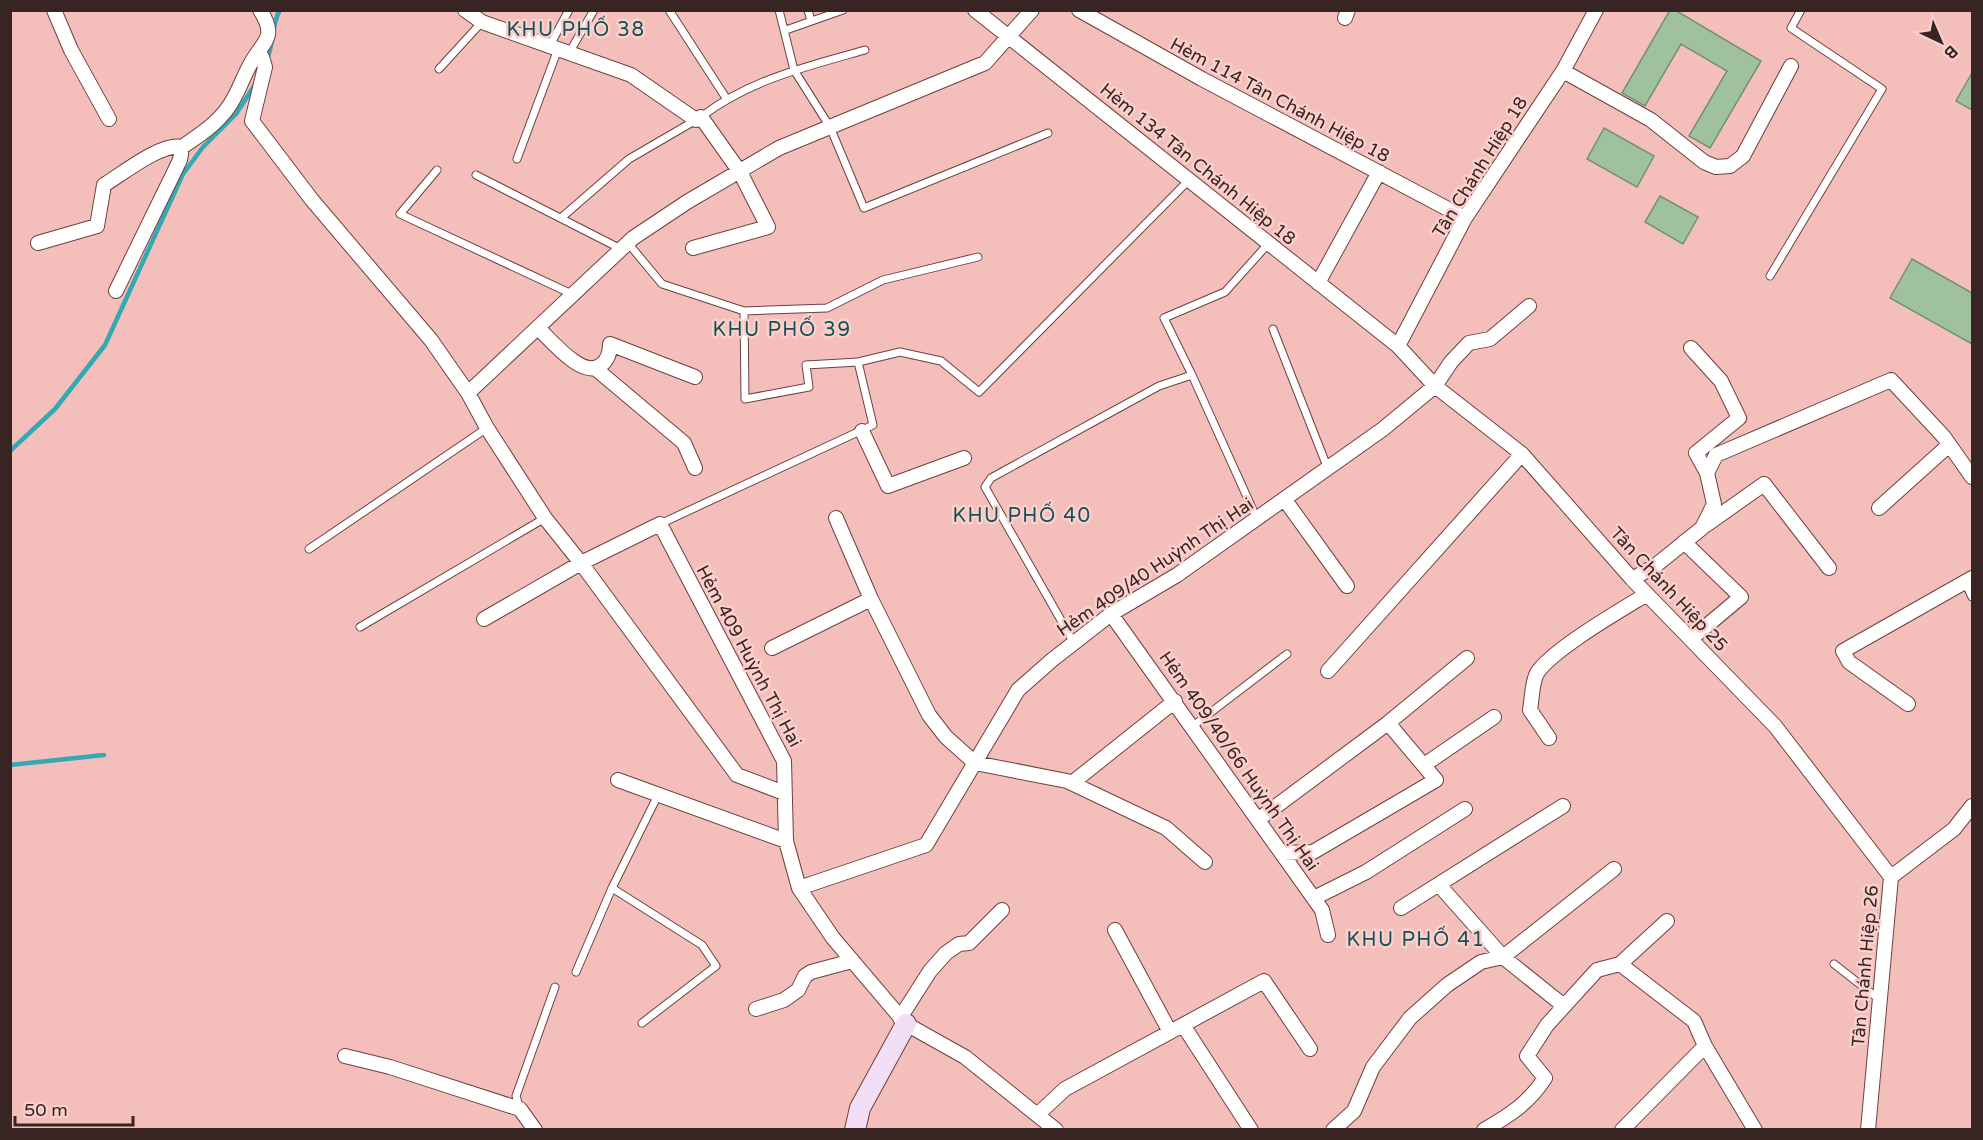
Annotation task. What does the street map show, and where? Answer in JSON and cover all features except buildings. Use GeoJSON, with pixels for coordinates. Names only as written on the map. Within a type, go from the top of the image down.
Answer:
{"type":"FeatureCollection","features":[{"type":"Feature","properties":{"kind":"street"},"geometry":{"type":"LineString","coordinates":[[54,10],[71,50],[109,119]]}},
{"type":"Feature","properties":{"kind":"street"},"geometry":{"type":"LineString","coordinates":[[260,10],[268,32],[252,121],[312,200],[431,340],[468,393],[487,428],[545,518],[737,775],[784,794]]}},
{"type":"Feature","properties":{"kind":"street"},"geometry":{"type":"LineString","coordinates":[[465,10],[482,22],[631,75],[699,119],[740,172],[768,227],[693,248]]}},
{"type":"Feature","properties":{"kind":"street","name":"Hẻm 134 Tân Chánh Hiệp 18"},"geometry":{"type":"LineString","coordinates":[[975,10],[1398,346]]}},
{"type":"Feature","properties":{"kind":"street"},"geometry":{"type":"LineString","coordinates":[[468,393],[624,246],[687,202],[778,148],[985,63],[1010,38],[1032,10]]}},
{"type":"Feature","properties":{"kind":"street","name":"Hẻm 114 Tân Chánh Hiệp 18"},"geometry":{"type":"LineString","coordinates":[[1079,10],[1145,49],[1465,218]]}},
{"type":"Feature","properties":{"kind":"street","name":"Tân Chánh Hiệp 18"},"geometry":{"type":"LineString","coordinates":[[1398,346],[1465,218],[1563,71],[1596,10]]}},
{"type":"Feature","properties":{"kind":"street"},"geometry":{"type":"LineString","coordinates":[[116,291],[180,160],[182,147],[224,113],[262,60]]}},
{"type":"Feature","properties":{"kind":"street"},"geometry":{"type":"LineString","coordinates":[[1563,71],[1651,120],[1704,162],[1716,167],[1730,166],[1743,156],[1791,66]]}},
{"type":"Feature","properties":{"kind":"street"},"geometry":{"type":"LineString","coordinates":[[38,243],[98,226],[104,185],[162,149],[175,145],[182,147]]}},
{"type":"Feature","properties":{"kind":"street"},"geometry":{"type":"LineString","coordinates":[[1318,283],[1379,172]]}},
{"type":"Feature","properties":{"kind":"street","name":"Hẻm 409/40 Huỳnh Thị Hai"},"geometry":{"type":"LineString","coordinates":[[799,888],[926,844],[1018,690],[1111,614],[1177,575],[1383,429],[1435,386],[1450,362],[1469,343],[1490,339],[1529,306]]}},
{"type":"Feature","properties":{"kind":"street"},"geometry":{"type":"LineString","coordinates":[[538,328],[583,368],[596,369],[684,443],[695,468]]}},
{"type":"Feature","properties":{"kind":"street"},"geometry":{"type":"LineString","coordinates":[[596,369],[607,359],[610,344],[695,377]]}},
{"type":"Feature","properties":{"kind":"street","name":"Tân Chánh Hiệp 25"},"geometry":{"type":"LineString","coordinates":[[1398,346],[1435,386],[1522,454],[1632,579],[1775,726],[1892,877]]}},
{"type":"Feature","properties":{"kind":"street"},"geometry":{"type":"LineString","coordinates":[[1691,348],[1721,381],[1738,418],[1696,453],[1707,474],[1714,504],[1702,528]]}},
{"type":"Feature","properties":{"kind":"street"},"geometry":{"type":"LineString","coordinates":[[1707,474],[1716,455],[1891,380],[1949,445],[1972,477]]}},
{"type":"Feature","properties":{"kind":"street"},"geometry":{"type":"LineString","coordinates":[[861,430],[888,486],[964,458]]}},
{"type":"Feature","properties":{"kind":"street"},"geometry":{"type":"LineString","coordinates":[[1880,508],[1949,445]]}},
{"type":"Feature","properties":{"kind":"street"},"geometry":{"type":"LineString","coordinates":[[1328,670],[1522,454]]}},
{"type":"Feature","properties":{"kind":"street"},"geometry":{"type":"LineString","coordinates":[[1632,579],[1655,566],[1702,528],[1764,484],[1829,568]]}},
{"type":"Feature","properties":{"kind":"street"},"geometry":{"type":"LineString","coordinates":[[1285,500],[1347,586]]}},
{"type":"Feature","properties":{"kind":"street"},"geometry":{"type":"LineString","coordinates":[[836,518],[871,600],[929,715],[946,737],[975,763],[1072,783],[1166,828],[1205,861]]}},
{"type":"Feature","properties":{"kind":"street"},"geometry":{"type":"LineString","coordinates":[[484,619],[580,563],[660,524]]}},
{"type":"Feature","properties":{"kind":"street","name":"Hẻm 409 Huỳnh Thị Hai"},"geometry":{"type":"LineString","coordinates":[[660,524],[784,761],[786,841],[799,888],[852,961],[903,1021]]}},
{"type":"Feature","properties":{"kind":"street"},"geometry":{"type":"LineString","coordinates":[[1684,542],[1741,597],[1691,639]]}},
{"type":"Feature","properties":{"kind":"street"},"geometry":{"type":"LineString","coordinates":[[1908,704],[1849,662],[1843,651],[1969,580]]}},
{"type":"Feature","properties":{"kind":"street"},"geometry":{"type":"LineString","coordinates":[[1549,738],[1530,710],[1536,674],[1555,656],[1608,618],[1647,594]]}},
{"type":"Feature","properties":{"kind":"street"},"geometry":{"type":"LineString","coordinates":[[772,648],[871,600]]}},
{"type":"Feature","properties":{"kind":"street","name":"Hẻm 409/40/66 Huỳnh Thị Hai"},"geometry":{"type":"LineString","coordinates":[[1111,614],[1314,898],[1322,910],[1328,934]]}},
{"type":"Feature","properties":{"kind":"street"},"geometry":{"type":"LineString","coordinates":[[1259,819],[1388,723],[1467,658]]}},
{"type":"Feature","properties":{"kind":"street"},"geometry":{"type":"LineString","coordinates":[[1072,783],[1175,701]]}},
{"type":"Feature","properties":{"kind":"street"},"geometry":{"type":"LineString","coordinates":[[1424,765],[1494,717]]}},
{"type":"Feature","properties":{"kind":"street"},"geometry":{"type":"LineString","coordinates":[[1283,853],[1313,852],[1436,780],[1388,723]]}},
{"type":"Feature","properties":{"kind":"street"},"geometry":{"type":"LineString","coordinates":[[618,780],[786,841]]}},
{"type":"Feature","properties":{"kind":"street"},"geometry":{"type":"LineString","coordinates":[[1401,908],[1440,886],[1563,806]]}},
{"type":"Feature","properties":{"kind":"street","name":"Tân Chánh Hiệp 26"},"geometry":{"type":"LineString","coordinates":[[1868,1130],[1892,877],[1954,829],[1972,806]]}},
{"type":"Feature","properties":{"kind":"street"},"geometry":{"type":"LineString","coordinates":[[1314,898],[1366,872],[1465,809]]}},
{"type":"Feature","properties":{"kind":"street"},"geometry":{"type":"LineString","coordinates":[[1333,1130],[1354,1111],[1373,1067],[1410,1018],[1447,985],[1480,962],[1503,957],[1614,869]]}},
{"type":"Feature","properties":{"kind":"street"},"geometry":{"type":"LineString","coordinates":[[1440,886],[1503,957],[1564,1006]]}},
{"type":"Feature","properties":{"kind":"street"},"geometry":{"type":"LineString","coordinates":[[855,1130],[860,1108],[930,971],[946,953],[959,944],[969,943],[1002,910]]}},
{"type":"Feature","properties":{"kind":"street"},"geometry":{"type":"LineString","coordinates":[[1484,1130],[1514,1113],[1534,1095],[1545,1078],[1527,1056],[1547,1025],[1597,970],[1620,964],[1667,921]]}},
{"type":"Feature","properties":{"kind":"street"},"geometry":{"type":"LineString","coordinates":[[1115,930],[1176,1029],[1251,1130]]}},
{"type":"Feature","properties":{"kind":"street"},"geometry":{"type":"LineString","coordinates":[[756,1009],[784,1000],[798,990],[805,976],[811,972],[852,961]]}},
{"type":"Feature","properties":{"kind":"street"},"geometry":{"type":"LineString","coordinates":[[1620,964],[1694,1021],[1748,1126]]}},
{"type":"Feature","properties":{"kind":"street"},"geometry":{"type":"LineString","coordinates":[[1037,1115],[1065,1089],[1264,981],[1310,1049]]}},
{"type":"Feature","properties":{"kind":"street"},"geometry":{"type":"LineString","coordinates":[[903,1021],[965,1056],[1056,1130]]}},
{"type":"Feature","properties":{"kind":"street"},"geometry":{"type":"LineString","coordinates":[[1622,1130],[1705,1046]]}},
{"type":"Feature","properties":{"kind":"street"},"geometry":{"type":"LineString","coordinates":[[345,1056],[390,1067],[520,1109],[535,1130]]}},
{"type":"Feature","properties":{"kind":"lane"},"geometry":{"type":"LineString","coordinates":[[517,159],[559,50],[569,10]]}},
{"type":"Feature","properties":{"kind":"lane"},"geometry":{"type":"LineString","coordinates":[[559,50],[594,10]]}},
{"type":"Feature","properties":{"kind":"lane"},"geometry":{"type":"LineString","coordinates":[[669,10],[726,98]]}},
{"type":"Feature","properties":{"kind":"lane"},"geometry":{"type":"LineString","coordinates":[[780,10],[794,70],[830,127],[864,208],[1048,133]]}},
{"type":"Feature","properties":{"kind":"lane"},"geometry":{"type":"LineString","coordinates":[[808,10],[811,21]]}},
{"type":"Feature","properties":{"kind":"lane"},"geometry":{"type":"LineString","coordinates":[[786,30],[843,10]]}},
{"type":"Feature","properties":{"kind":"lane"},"geometry":{"type":"LineString","coordinates":[[1770,276],[1882,89],[1791,28],[1801,10]]}},
{"type":"Feature","properties":{"kind":"lane"},"geometry":{"type":"LineString","coordinates":[[439,69],[482,22]]}},
{"type":"Feature","properties":{"kind":"lane"},"geometry":{"type":"LineString","coordinates":[[561,218],[629,159],[699,119],[726,98],[794,70],[865,50]]}},
{"type":"Feature","properties":{"kind":"lane"},"geometry":{"type":"LineString","coordinates":[[437,170],[417,190],[400,214],[574,295]]}},
{"type":"Feature","properties":{"kind":"lane"},"geometry":{"type":"LineString","coordinates":[[476,175],[561,218],[624,246],[662,284],[744,311],[827,308],[883,280],[978,257]]}},
{"type":"Feature","properties":{"kind":"lane"},"geometry":{"type":"LineString","coordinates":[[744,311],[745,399],[809,387],[806,365],[858,362],[900,352],[941,361],[979,392],[1189,180]]}},
{"type":"Feature","properties":{"kind":"lane"},"geometry":{"type":"LineString","coordinates":[[1257,519],[1164,318],[1225,292],[1268,244]]}},
{"type":"Feature","properties":{"kind":"lane"},"geometry":{"type":"LineString","coordinates":[[1273,329],[1328,469]]}},
{"type":"Feature","properties":{"kind":"lane"},"geometry":{"type":"LineString","coordinates":[[660,524],[873,425],[858,362]]}},
{"type":"Feature","properties":{"kind":"lane"},"geometry":{"type":"LineString","coordinates":[[1074,643],[985,487],[991,478],[1160,386],[1192,375]]}},
{"type":"Feature","properties":{"kind":"lane"},"geometry":{"type":"LineString","coordinates":[[309,549],[487,428]]}},
{"type":"Feature","properties":{"kind":"lane"},"geometry":{"type":"LineString","coordinates":[[360,627],[545,518]]}},
{"type":"Feature","properties":{"kind":"lane"},"geometry":{"type":"LineString","coordinates":[[1969,580],[1972,597]]}},
{"type":"Feature","properties":{"kind":"lane"},"geometry":{"type":"LineString","coordinates":[[1193,726],[1287,654]]}},
{"type":"Feature","properties":{"kind":"lane"},"geometry":{"type":"LineString","coordinates":[[576,972],[612,888],[658,795]]}},
{"type":"Feature","properties":{"kind":"lane"},"geometry":{"type":"LineString","coordinates":[[612,888],[665,919],[702,945],[716,966],[642,1023]]}},
{"type":"Feature","properties":{"kind":"lane"},"geometry":{"type":"LineString","coordinates":[[1834,963],[1880,1000]]}},
{"type":"Feature","properties":{"kind":"lane"},"geometry":{"type":"LineString","coordinates":[[520,1109],[516,1096],[555,987]]}},
{"type":"Feature","properties":{"kind":"waterway"},"geometry":{"type":"LineString","coordinates":[[267,59],[280,10]]}},
{"type":"Feature","properties":{"kind":"waterway"},"geometry":{"type":"LineString","coordinates":[[10,451],[55,409],[105,345],[183,174],[203,147],[236,114],[256,83]]}},
{"type":"Feature","properties":{"kind":"waterway"},"geometry":{"type":"LineString","coordinates":[[10,765],[104,755]]}},
{"type":"Feature","properties":{"kind":"district","name":"KHU PHỐ 38"},"geometry":{"type":"Point","coordinates":[576,29]}},
{"type":"Feature","properties":{"kind":"district","name":"KHU PHỐ 39"},"geometry":{"type":"Point","coordinates":[782,329]}},
{"type":"Feature","properties":{"kind":"district","name":"KHU PHỐ 40"},"geometry":{"type":"Point","coordinates":[1022,515]}},
{"type":"Feature","properties":{"kind":"district","name":"KHU PHỐ 41"},"geometry":{"type":"Point","coordinates":[1416,939]}}]}
